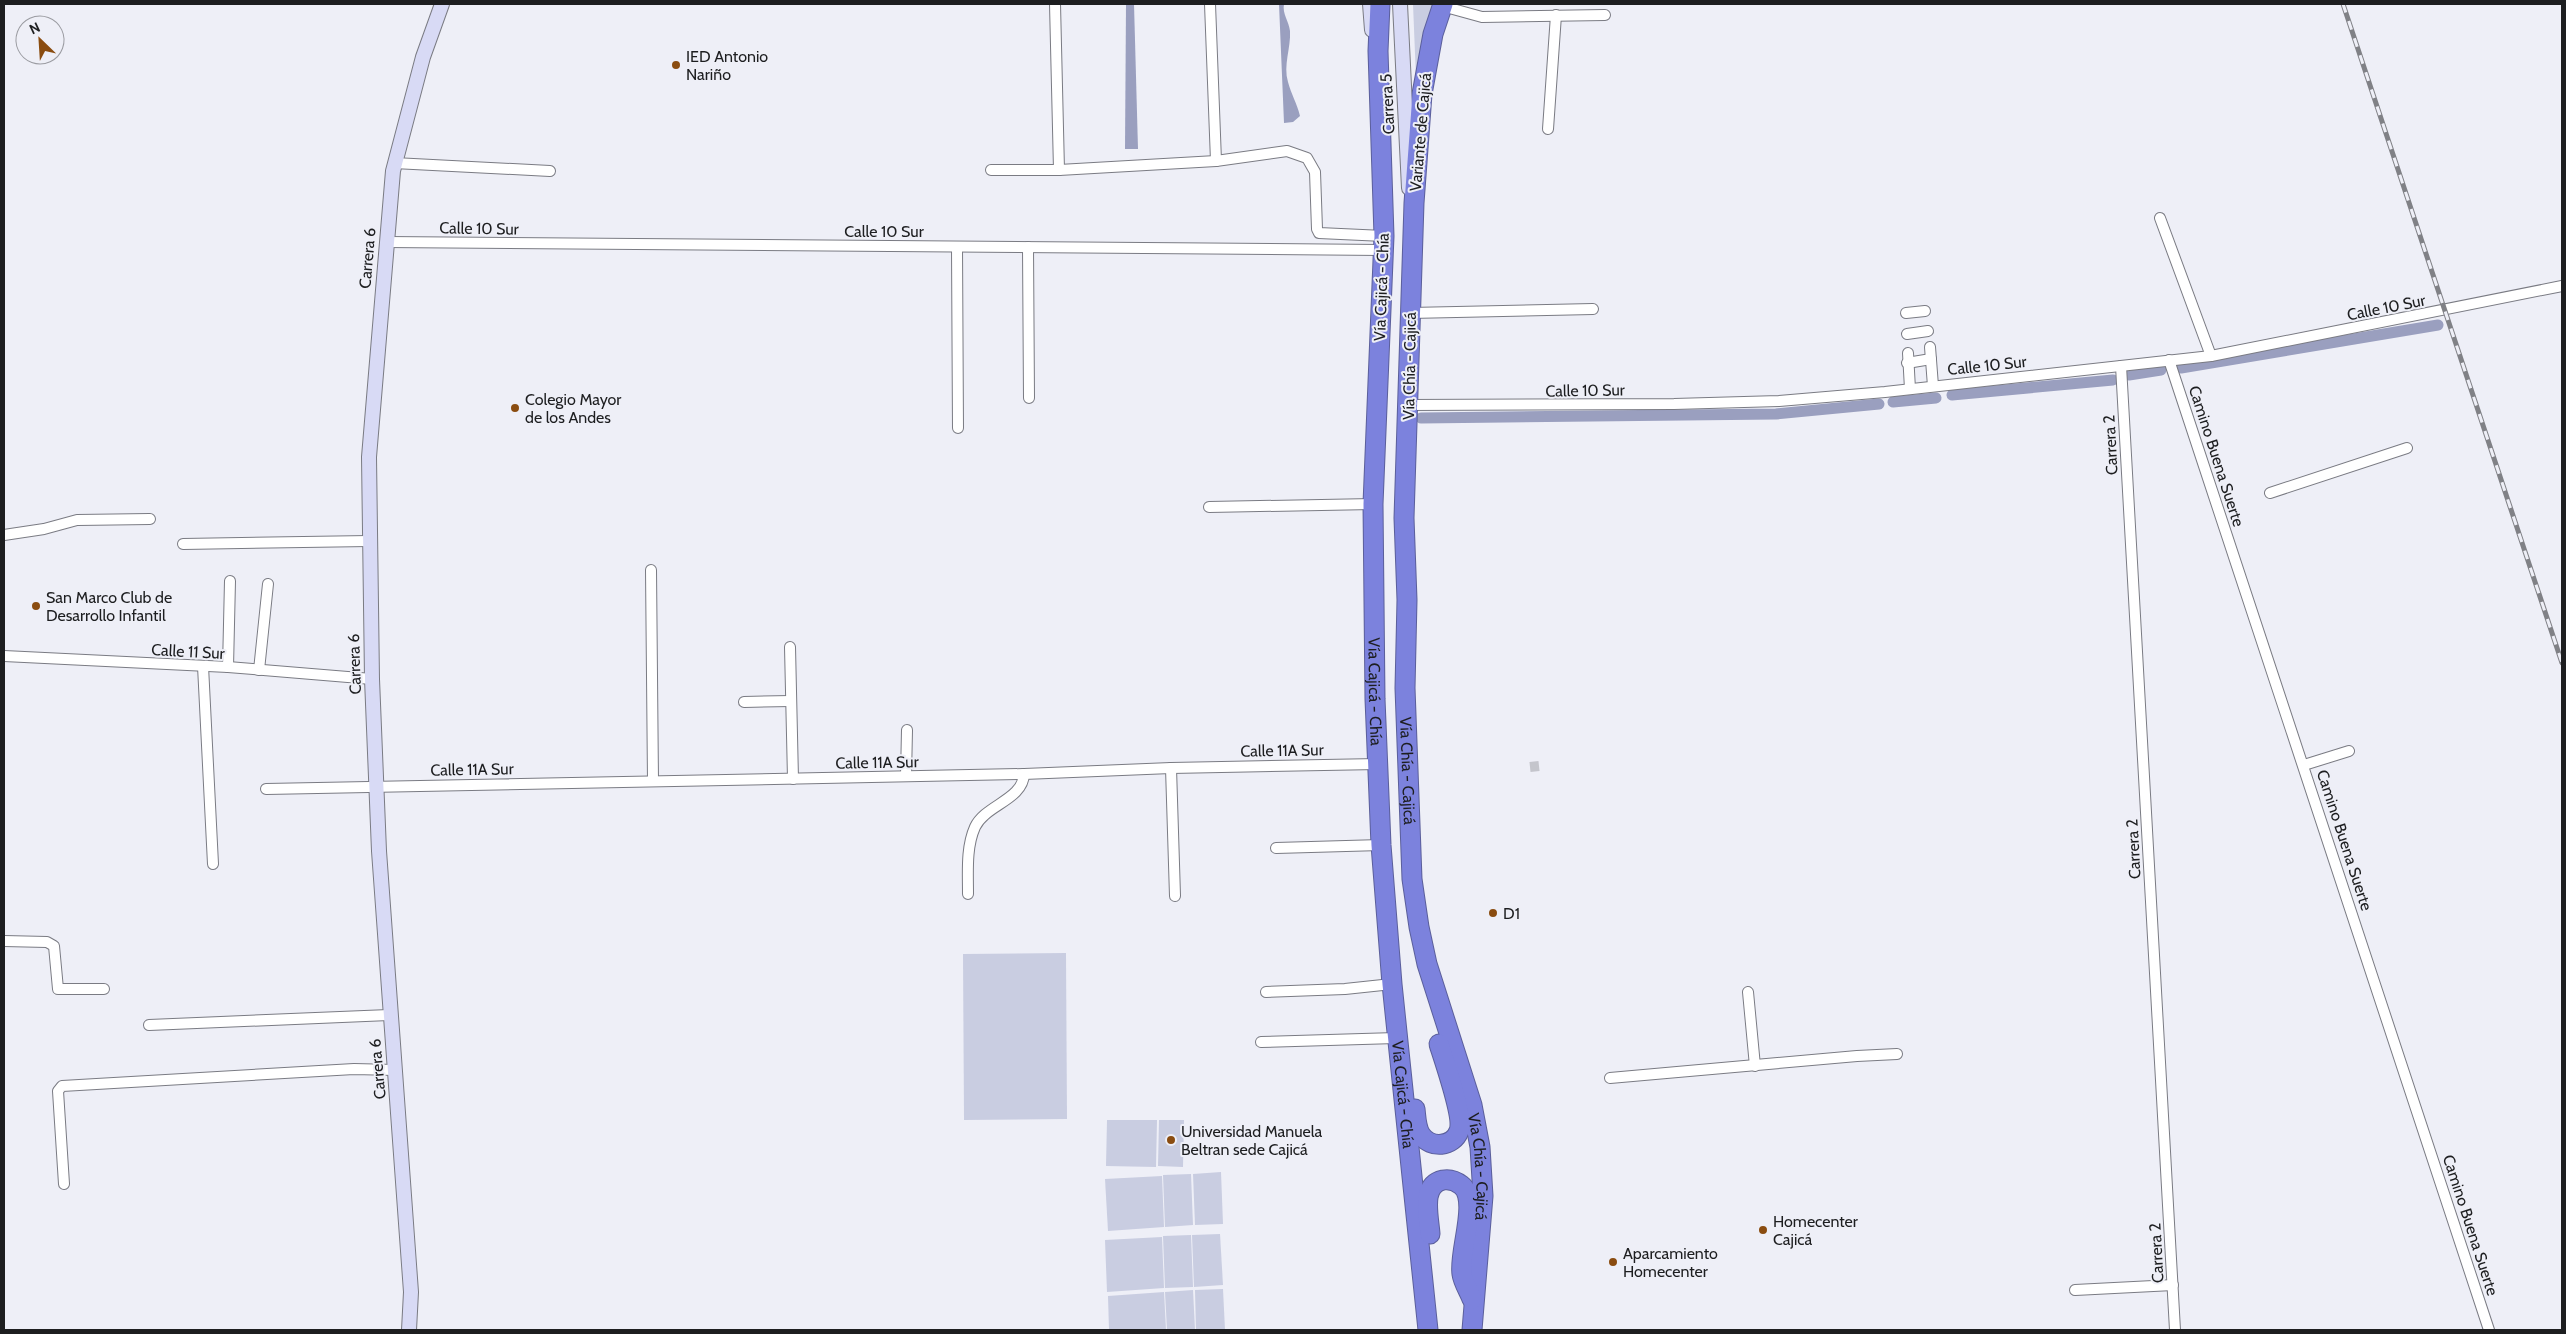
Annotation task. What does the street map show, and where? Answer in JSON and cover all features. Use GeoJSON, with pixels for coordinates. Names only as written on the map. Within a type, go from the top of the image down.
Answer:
{"type":"FeatureCollection","features":[{"type":"Feature","properties":{"kind":"highway"},"geometry":{"type":"LineString","coordinates":[[1378,51],[1380,4]]}},
{"type":"Feature","properties":{"kind":"highway","name":"Variante de Cajicá"},"geometry":{"type":"LineString","coordinates":[[1414,203],[1422,94],[1433,34],[1443,5]]}},
{"type":"Feature","properties":{"kind":"highway","name":"Vía Cajicá - Chía"},"geometry":{"type":"LineString","coordinates":[[1378,51],[1383,243],[1373,504],[1381,845],[1397,1045],[1428,1330]]}},
{"type":"Feature","properties":{"kind":"highway","name":"Vía Chía - Cajicá"},"geometry":{"type":"LineString","coordinates":[[1414,203],[1404,518],[1407,600],[1405,688],[1412,879],[1427,964],[1472,1105],[1480,1147],[1483,1196],[1472,1330]]}},
{"type":"Feature","properties":{"kind":"highway"},"geometry":{"type":"LineString","coordinates":[[1397,1045],[1409,1065],[1420,1134],[1428,1142],[1435,1145],[1445,1144],[1454,1139],[1460,1130],[1460,1115],[1436,1033],[1441,1006]]}},
{"type":"Feature","properties":{"kind":"highway"},"geometry":{"type":"LineString","coordinates":[[1438,1330],[1428,1193],[1434,1185],[1442,1180],[1453,1180],[1462,1185],[1468,1193],[1469,1205],[1462,1274],[1473,1303]]}},
{"type":"Feature","properties":{"kind":"main road","name":"Carrera 6"},"geometry":{"type":"LineString","coordinates":[[409,1330],[411,1292],[395,1070],[389,1015],[372,679],[369,457],[394,163],[423,57],[442,4]]}},
{"type":"Feature","properties":{"kind":"main road","name":"Carrera 5"},"geometry":{"type":"LineString","coordinates":[[1370,4],[1371,24],[1378,51]]}},
{"type":"Feature","properties":{"kind":"main road","name":"Carrera 5"},"geometry":{"type":"LineString","coordinates":[[1400,4],[1408,183],[1414,203]]}},
{"type":"Feature","properties":{"kind":"street"},"geometry":{"type":"LineString","coordinates":[[1055,4],[1059,170]]}},
{"type":"Feature","properties":{"kind":"street"},"geometry":{"type":"LineString","coordinates":[[1210,4],[1216,161]]}},
{"type":"Feature","properties":{"kind":"street"},"geometry":{"type":"LineString","coordinates":[[1443,5],[1482,17],[1605,15]]}},
{"type":"Feature","properties":{"kind":"street"},"geometry":{"type":"LineString","coordinates":[[1548,129],[1556,15]]}},
{"type":"Feature","properties":{"kind":"street"},"geometry":{"type":"LineString","coordinates":[[992,170],[1059,170],[1216,161],[1287,151],[1307,158],[1315,172],[1318,202],[1317,220],[1320,233],[1383,243]]}},
{"type":"Feature","properties":{"kind":"street"},"geometry":{"type":"LineString","coordinates":[[394,163],[550,171]]}},
{"type":"Feature","properties":{"kind":"street"},"geometry":{"type":"LineString","coordinates":[[2160,218],[2211,356]]}},
{"type":"Feature","properties":{"kind":"street","name":"Calle 10 Sur"},"geometry":{"type":"LineString","coordinates":[[386,242],[957,247],[1383,243]]}},
{"type":"Feature","properties":{"kind":"street"},"geometry":{"type":"LineString","coordinates":[[957,247],[958,428]]}},
{"type":"Feature","properties":{"kind":"street"},"geometry":{"type":"LineString","coordinates":[[1028,247],[1029,398]]}},
{"type":"Feature","properties":{"kind":"street","name":"Calle 10 Sur"},"geometry":{"type":"LineString","coordinates":[[1408,405],[1554,405],[1779,401],[1910,389],[2211,356],[2562,286]]}},
{"type":"Feature","properties":{"kind":"street"},"geometry":{"type":"LineString","coordinates":[[1410,313],[1593,309]]}},
{"type":"Feature","properties":{"kind":"street"},"geometry":{"type":"LineString","coordinates":[[1906,313],[1925,311]]}},
{"type":"Feature","properties":{"kind":"street"},"geometry":{"type":"LineString","coordinates":[[1907,334],[1928,331]]}},
{"type":"Feature","properties":{"kind":"street"},"geometry":{"type":"LineString","coordinates":[[1930,347],[1933,386]]}},
{"type":"Feature","properties":{"kind":"street"},"geometry":{"type":"LineString","coordinates":[[1910,389],[1908,358],[1931,359]]}},
{"type":"Feature","properties":{"kind":"street","name":"Camino Buena Suerte"},"geometry":{"type":"LineString","coordinates":[[2169,360],[2489,1330]]}},
{"type":"Feature","properties":{"kind":"street","name":"Carrera 2"},"geometry":{"type":"LineString","coordinates":[[2121,366],[2175,1330]]}},
{"type":"Feature","properties":{"kind":"street"},"geometry":{"type":"LineString","coordinates":[[2270,493],[2407,448]]}},
{"type":"Feature","properties":{"kind":"street"},"geometry":{"type":"LineString","coordinates":[[1209,506],[1373,504]]}},
{"type":"Feature","properties":{"kind":"street"},"geometry":{"type":"LineString","coordinates":[[4,535],[44,529],[77,520],[150,519]]}},
{"type":"Feature","properties":{"kind":"street"},"geometry":{"type":"LineString","coordinates":[[183,544],[369,541]]}},
{"type":"Feature","properties":{"kind":"street"},"geometry":{"type":"LineString","coordinates":[[651,570],[653,781]]}},
{"type":"Feature","properties":{"kind":"street"},"geometry":{"type":"LineString","coordinates":[[228,667],[230,580]]}},
{"type":"Feature","properties":{"kind":"street"},"geometry":{"type":"LineString","coordinates":[[259,670],[268,584]]}},
{"type":"Feature","properties":{"kind":"street"},"geometry":{"type":"LineString","coordinates":[[790,647],[793,779]]}},
{"type":"Feature","properties":{"kind":"street","name":"Calle 11 Sur"},"geometry":{"type":"LineString","coordinates":[[4,656],[228,667],[372,679]]}},
{"type":"Feature","properties":{"kind":"street"},"geometry":{"type":"LineString","coordinates":[[203,666],[213,864]]}},
{"type":"Feature","properties":{"kind":"street"},"geometry":{"type":"LineString","coordinates":[[744,702],[791,701]]}},
{"type":"Feature","properties":{"kind":"street"},"geometry":{"type":"LineString","coordinates":[[906,730],[906,776]]}},
{"type":"Feature","properties":{"kind":"street"},"geometry":{"type":"LineString","coordinates":[[2304,765],[2349,752]]}},
{"type":"Feature","properties":{"kind":"street","name":"Calle 11A Sur"},"geometry":{"type":"LineString","coordinates":[[266,789],[1024,774],[1171,768],[1378,764]]}},
{"type":"Feature","properties":{"kind":"street"},"geometry":{"type":"LineString","coordinates":[[1171,768],[1175,896]]}},
{"type":"Feature","properties":{"kind":"street"},"geometry":{"type":"LineString","coordinates":[[968,894],[968,859],[975,827],[984,816],[1020,788],[1024,774]]}},
{"type":"Feature","properties":{"kind":"street"},"geometry":{"type":"LineString","coordinates":[[1276,848],[1381,845]]}},
{"type":"Feature","properties":{"kind":"street"},"geometry":{"type":"LineString","coordinates":[[4,941],[47,942],[54,946],[58,989],[104,989]]}},
{"type":"Feature","properties":{"kind":"street"},"geometry":{"type":"LineString","coordinates":[[1266,992],[1345,989],[1392,984]]}},
{"type":"Feature","properties":{"kind":"street"},"geometry":{"type":"LineString","coordinates":[[1748,992],[1754,1066]]}},
{"type":"Feature","properties":{"kind":"street"},"geometry":{"type":"LineString","coordinates":[[150,1025],[389,1015]]}},
{"type":"Feature","properties":{"kind":"street"},"geometry":{"type":"LineString","coordinates":[[1261,1042],[1397,1045]]}},
{"type":"Feature","properties":{"kind":"street"},"geometry":{"type":"LineString","coordinates":[[1610,1078],[1898,1054]]}},
{"type":"Feature","properties":{"kind":"street"},"geometry":{"type":"LineString","coordinates":[[64,1184],[58,1091],[64,1085],[354,1069],[395,1070]]}},
{"type":"Feature","properties":{"kind":"street"},"geometry":{"type":"LineString","coordinates":[[2075,1290],[2173,1285]]}},
{"type":"Feature","properties":{"kind":"shaded area"},"geometry":{"type":"Polygon","coordinates":[[[1413,4],[1442,4],[1416,78],[1413,4]]]}},
{"type":"Feature","properties":{"kind":"shaded area"},"geometry":{"type":"Polygon","coordinates":[[[1066,953],[1067,1119],[964,1120],[963,954],[1066,953]]]}},
{"type":"Feature","properties":{"kind":"shaded area"},"geometry":{"type":"Polygon","coordinates":[[[1107,1120],[1157,1120],[1156,1167],[1106,1166],[1107,1120]]]}},
{"type":"Feature","properties":{"kind":"shaded area"},"geometry":{"type":"Polygon","coordinates":[[[1159,1120],[1184,1120],[1183,1167],[1158,1166],[1159,1120]]]}},
{"type":"Feature","properties":{"kind":"shaded area"},"geometry":{"type":"Polygon","coordinates":[[[1221,1172],[1223,1224],[1195,1225],[1193,1174],[1221,1172]]]}},
{"type":"Feature","properties":{"kind":"shaded area"},"geometry":{"type":"Polygon","coordinates":[[[1191,1174],[1193,1225],[1165,1227],[1163,1175],[1191,1174]]]}},
{"type":"Feature","properties":{"kind":"shaded area"},"geometry":{"type":"Polygon","coordinates":[[[1162,1176],[1164,1227],[1108,1231],[1105,1179],[1162,1176]]]}},
{"type":"Feature","properties":{"kind":"shaded area"},"geometry":{"type":"Polygon","coordinates":[[[1220,1234],[1223,1285],[1194,1287],[1192,1235],[1220,1234]]]}},
{"type":"Feature","properties":{"kind":"shaded area"},"geometry":{"type":"Polygon","coordinates":[[[1191,1235],[1193,1287],[1165,1288],[1163,1236],[1191,1235]]]}},
{"type":"Feature","properties":{"kind":"shaded area"},"geometry":{"type":"Polygon","coordinates":[[[1162,1237],[1164,1288],[1107,1292],[1105,1240],[1162,1237]]]}},
{"type":"Feature","properties":{"kind":"shaded area"},"geometry":{"type":"Polygon","coordinates":[[[1223,1289],[1225,1330],[1196,1330],[1195,1290],[1223,1289]]]}},
{"type":"Feature","properties":{"kind":"shaded area"},"geometry":{"type":"Polygon","coordinates":[[[1193,1290],[1195,1330],[1167,1330],[1165,1292],[1193,1290]]]}},
{"type":"Feature","properties":{"kind":"shaded area"},"geometry":{"type":"Polygon","coordinates":[[[1164,1292],[1166,1330],[1109,1330],[1108,1296],[1164,1292]]]}},
{"type":"Feature","properties":{"kind":"water"},"geometry":{"type":"Polygon","coordinates":[[[1126,4],[1134,4],[1138,149],[1125,149],[1126,4]]]}},
{"type":"Feature","properties":{"kind":"water"},"geometry":{"type":"Polygon","coordinates":[[[1279,4],[1284,4],[1284,11],[1290,31],[1287,76],[1300,116],[1293,122],[1284,123],[1279,4]]]}},
{"type":"Feature","properties":{"kind":"waterway"},"geometry":{"type":"LineString","coordinates":[[2181,368],[2438,325]]}},
{"type":"Feature","properties":{"kind":"waterway"},"geometry":{"type":"LineString","coordinates":[[2129,375],[2161,370]]}},
{"type":"Feature","properties":{"kind":"waterway"},"geometry":{"type":"LineString","coordinates":[[1952,395],[2113,380]]}},
{"type":"Feature","properties":{"kind":"waterway"},"geometry":{"type":"LineString","coordinates":[[1893,402],[1936,398]]}},
{"type":"Feature","properties":{"kind":"waterway"},"geometry":{"type":"LineString","coordinates":[[1421,418],[1776,414],[1879,404]]}},
{"type":"Feature","properties":{"kind":"tunnel"},"geometry":{"type":"LineString","coordinates":[[1530,767],[1539,766]]}},
{"type":"Feature","properties":{"kind":"railway"},"geometry":{"type":"LineString","coordinates":[[2343,4],[2562,663]]}},
{"type":"Feature","properties":{"kind":"place","name":"IED Antonio Nariño"},"geometry":{"type":"Point","coordinates":[676,65]}},
{"type":"Feature","properties":{"kind":"place","name":"Colegio Mayor de los Andes"},"geometry":{"type":"Point","coordinates":[515,408]}},
{"type":"Feature","properties":{"kind":"place","name":"San Marco Club de Desarrollo Infantil"},"geometry":{"type":"Point","coordinates":[36,606]}},
{"type":"Feature","properties":{"kind":"place","name":"D1"},"geometry":{"type":"Point","coordinates":[1493,913]}},
{"type":"Feature","properties":{"kind":"place","name":"Universidad Manuela Beltran sede Cajicá"},"geometry":{"type":"Point","coordinates":[1171,1140]}},
{"type":"Feature","properties":{"kind":"place","name":"Homecenter Cajicá"},"geometry":{"type":"Point","coordinates":[1763,1230]}},
{"type":"Feature","properties":{"kind":"place","name":"Aparcamiento Homecenter"},"geometry":{"type":"Point","coordinates":[1613,1262]}}]}
